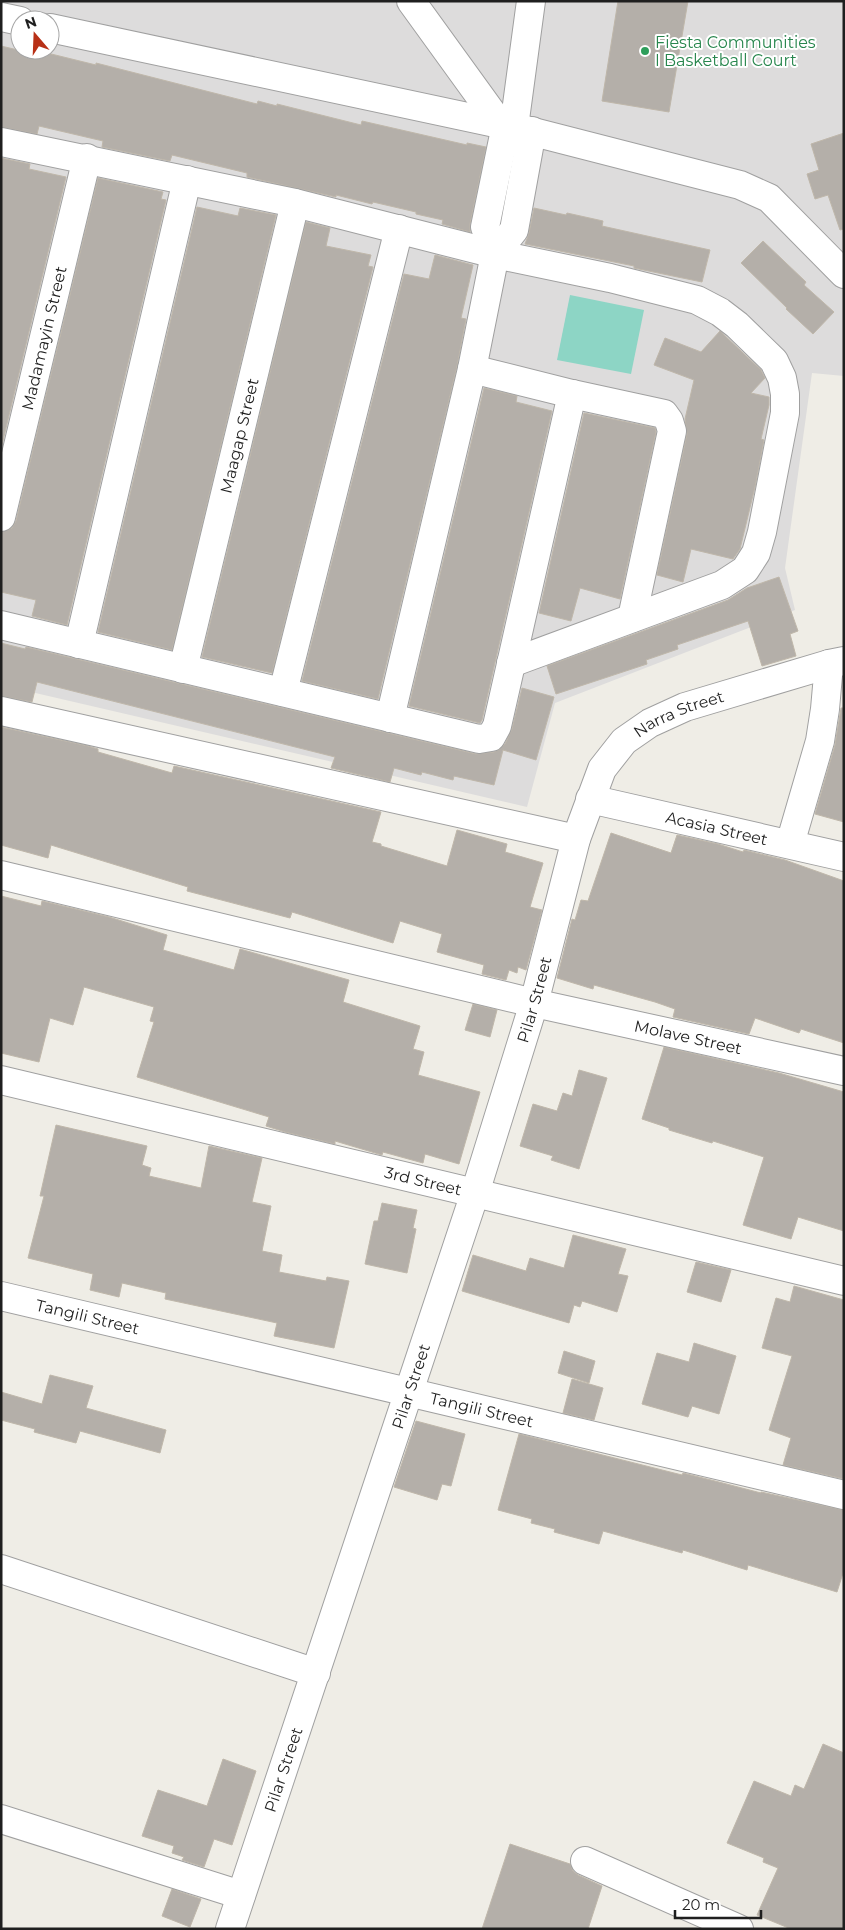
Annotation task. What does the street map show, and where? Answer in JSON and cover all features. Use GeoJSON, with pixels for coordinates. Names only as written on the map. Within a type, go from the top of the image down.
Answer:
{"type":"FeatureCollection","features":[{"type":"Feature","properties":{"kind":"street"},"geometry":{"type":"LineString","coordinates":[[411,1],[513,127]]}},
{"type":"Feature","properties":{"kind":"street"},"geometry":{"type":"LineString","coordinates":[[390,718],[472,368],[495,254],[514,230],[513,127],[531,1]]}},
{"type":"Feature","properties":{"kind":"street"},"geometry":{"type":"LineString","coordinates":[[60,30],[513,127],[740,185],[769,198],[844,274]]}},
{"type":"Feature","properties":{"kind":"street"},"geometry":{"type":"LineString","coordinates":[[1,142],[87,158],[295,203],[495,254],[610,278],[697,300],[720,312],[738,325],[774,361],[782,378],[785,394],[784,422],[762,532],[756,553],[745,570],[722,585],[512,662]]}},
{"type":"Feature","properties":{"kind":"street","name":"Madamayin Street"},"geometry":{"type":"LineString","coordinates":[[1,517],[87,158]]}},
{"type":"Feature","properties":{"kind":"street"},"geometry":{"type":"LineString","coordinates":[[79,644],[187,180]]}},
{"type":"Feature","properties":{"kind":"street","name":"Maagap Street"},"geometry":{"type":"LineString","coordinates":[[183,669],[295,203]]}},
{"type":"Feature","properties":{"kind":"street"},"geometry":{"type":"LineString","coordinates":[[283,692],[399,229]]}},
{"type":"Feature","properties":{"kind":"street"},"geometry":{"type":"LineString","coordinates":[[472,368],[572,394],[664,414],[669,421],[672,431],[632,618]]}},
{"type":"Feature","properties":{"kind":"street"},"geometry":{"type":"LineString","coordinates":[[1,625],[479,739],[491,737],[497,726],[572,394]]}},
{"type":"Feature","properties":{"kind":"street"},"geometry":{"type":"LineString","coordinates":[[790,844],[820,741],[836,662]]}},
{"type":"Feature","properties":{"kind":"street","name":"Narra Street"},"geometry":{"type":"LineString","coordinates":[[576,839],[602,769],[624,741],[650,723],[685,707],[836,662]]}},
{"type":"Feature","properties":{"kind":"street"},"geometry":{"type":"LineString","coordinates":[[1,711],[576,839]]}},
{"type":"Feature","properties":{"kind":"street","name":"Acasia Street"},"geometry":{"type":"LineString","coordinates":[[590,799],[844,857]]}},
{"type":"Feature","properties":{"kind":"street","name":"Pilar Street"},"geometry":{"type":"LineString","coordinates":[[230,1929],[475,1193],[534,1003],[576,839]]}},
{"type":"Feature","properties":{"kind":"street","name":"Molave Street"},"geometry":{"type":"LineString","coordinates":[[1,875],[534,1003],[844,1071]]}},
{"type":"Feature","properties":{"kind":"street","name":"3rd Street"},"geometry":{"type":"LineString","coordinates":[[1,1080],[844,1282]]}},
{"type":"Feature","properties":{"kind":"street","name":"Tangili Street"},"geometry":{"type":"LineString","coordinates":[[1,1296],[408,1391],[844,1496]]}},
{"type":"Feature","properties":{"kind":"street"},"geometry":{"type":"LineString","coordinates":[[1,1569],[316,1674]]}},
{"type":"Feature","properties":{"kind":"street"},"geometry":{"type":"LineString","coordinates":[[1,1820],[241,1895]]}},
{"type":"Feature","properties":{"kind":"street"},"geometry":{"type":"LineString","coordinates":[[585,1860],[739,1929]]}},
{"type":"Feature","properties":{"kind":"shaded area"},"geometry":{"type":"Polygon","coordinates":[[[1,1],[844,1],[844,376],[812,373],[785,568],[795,610],[555,703],[527,807],[1,685],[1,1]]]}},
{"type":"Feature","properties":{"kind":"shaded area"},"geometry":{"type":"Polygon","coordinates":[[[570,295],[644,310],[631,374],[557,360],[570,295]]]}},
{"type":"Feature","properties":{"kind":"building","name":"Fiesta Communities I Basketball Court"},"geometry":{"type":"Polygon","coordinates":[[[618,1],[688,1],[669,112],[602,101],[618,1]]]}},
{"type":"Feature","properties":{"kind":"building"},"geometry":{"type":"Polygon","coordinates":[[[1,46],[10,48],[10,60],[60,60],[60,56],[96,65],[96,63],[257,104],[258,101],[277,106],[277,104],[361,125],[362,121],[467,145],[467,143],[486,147],[470,232],[442,224],[443,220],[416,214],[416,212],[336,195],[336,197],[247,177],[247,173],[172,155],[170,161],[102,147],[103,141],[39,126],[37,134],[1,127],[1,46]]]}},
{"type":"Feature","properties":{"kind":"building"},"geometry":{"type":"Polygon","coordinates":[[[844,133],[844,229],[840,230],[828,195],[815,199],[807,174],[819,170],[811,144],[844,133]]]}},
{"type":"Feature","properties":{"kind":"building"},"geometry":{"type":"Polygon","coordinates":[[[1,158],[30,164],[29,169],[66,177],[1,449],[1,158]]]}},
{"type":"Feature","properties":{"kind":"building"},"geometry":{"type":"Polygon","coordinates":[[[98,178],[163,192],[161,199],[166,200],[67,625],[32,616],[36,600],[1,592],[1,532],[12,528],[16,521],[98,178]]]}},
{"type":"Feature","properties":{"kind":"building"},"geometry":{"type":"Polygon","coordinates":[[[197,207],[238,216],[240,208],[276,215],[172,650],[98,632],[197,207]]]}},
{"type":"Feature","properties":{"kind":"building"},"geometry":{"type":"Polygon","coordinates":[[[534,208],[603,221],[602,226],[710,250],[702,282],[525,244],[534,208]]]}},
{"type":"Feature","properties":{"kind":"building"},"geometry":{"type":"Polygon","coordinates":[[[306,222],[330,228],[326,246],[371,255],[368,266],[373,267],[272,673],[202,657],[306,222]]]}},
{"type":"Feature","properties":{"kind":"building"},"geometry":{"type":"Polygon","coordinates":[[[763,241],[806,282],[804,285],[834,312],[813,334],[741,263],[763,241]]]}},
{"type":"Feature","properties":{"kind":"building"},"geometry":{"type":"Polygon","coordinates":[[[435,255],[473,265],[461,318],[466,319],[457,366],[378,699],[302,681],[404,274],[429,279],[435,255]]]}},
{"type":"Feature","properties":{"kind":"building"},"geometry":{"type":"Polygon","coordinates":[[[720,331],[761,370],[765,378],[751,393],[769,397],[761,439],[764,440],[740,549],[733,559],[691,549],[683,582],[657,575],[687,434],[685,419],[694,380],[654,365],[665,338],[701,352],[720,331]]]}},
{"type":"Feature","properties":{"kind":"building"},"geometry":{"type":"Polygon","coordinates":[[[484,388],[517,396],[516,402],[552,411],[480,723],[409,706],[484,388]]]}},
{"type":"Feature","properties":{"kind":"building"},"geometry":{"type":"Polygon","coordinates":[[[584,413],[655,428],[656,432],[620,599],[580,588],[571,621],[539,613],[584,413]]]}},
{"type":"Feature","properties":{"kind":"building"},"geometry":{"type":"Polygon","coordinates":[[[779,577],[798,631],[790,634],[796,656],[762,666],[748,621],[677,645],[678,649],[646,660],[647,664],[556,694],[547,666],[728,600],[747,588],[779,577]]]}},
{"type":"Feature","properties":{"kind":"building"},"geometry":{"type":"Polygon","coordinates":[[[1,643],[25,649],[26,647],[476,754],[494,752],[505,744],[512,729],[522,688],[554,697],[536,760],[503,750],[494,785],[454,776],[453,780],[422,772],[421,775],[394,768],[390,782],[331,768],[335,757],[37,682],[32,702],[1,696],[1,643]]]}},
{"type":"Feature","properties":{"kind":"building"},"geometry":{"type":"Polygon","coordinates":[[[841,708],[844,708],[844,822],[815,814],[835,745],[841,708]]]}},
{"type":"Feature","properties":{"kind":"building"},"geometry":{"type":"Polygon","coordinates":[[[1,727],[88,746],[98,749],[98,752],[172,773],[174,766],[381,812],[372,842],[447,866],[457,830],[507,844],[505,852],[543,863],[530,907],[542,910],[526,970],[518,967],[517,973],[509,970],[506,980],[482,974],[484,965],[437,952],[442,934],[400,921],[393,943],[292,912],[290,918],[187,891],[188,887],[51,845],[48,858],[1,845],[1,727]]]}},
{"type":"Feature","properties":{"kind":"building"},"geometry":{"type":"Polygon","coordinates":[[[611,833],[671,853],[677,835],[718,844],[743,852],[744,850],[785,860],[844,881],[844,1043],[801,1029],[799,1033],[755,1018],[749,1034],[673,1017],[675,1009],[655,1002],[594,985],[593,989],[557,978],[572,919],[575,920],[581,900],[588,901],[611,833]]]}},
{"type":"Feature","properties":{"kind":"building"},"geometry":{"type":"Polygon","coordinates":[[[1,896],[41,906],[42,901],[109,917],[167,935],[163,950],[234,970],[240,949],[349,980],[343,1002],[420,1026],[413,1049],[424,1052],[418,1075],[480,1092],[459,1164],[425,1154],[423,1163],[383,1152],[382,1155],[335,1141],[335,1144],[285,1132],[266,1126],[269,1117],[137,1077],[154,1022],[150,1021],[154,1007],[84,987],[73,1025],[50,1018],[39,1062],[1,1053],[1,896]]]}},
{"type":"Feature","properties":{"kind":"building"},"geometry":{"type":"Polygon","coordinates":[[[473,1004],[497,1010],[490,1037],[465,1030],[473,1004]]]}},
{"type":"Feature","properties":{"kind":"building"},"geometry":{"type":"Polygon","coordinates":[[[664,1047],[779,1073],[844,1092],[844,1231],[798,1217],[791,1239],[743,1225],[764,1157],[669,1130],[669,1128],[642,1119],[664,1047]]]}},
{"type":"Feature","properties":{"kind":"building"},"geometry":{"type":"Polygon","coordinates":[[[579,1070],[607,1078],[579,1169],[551,1160],[553,1156],[520,1146],[533,1104],[557,1111],[563,1093],[572,1096],[579,1070]]]}},
{"type":"Feature","properties":{"kind":"building"},"geometry":{"type":"Polygon","coordinates":[[[56,1125],[147,1146],[142,1165],[151,1168],[149,1176],[201,1188],[209,1146],[262,1158],[252,1202],[271,1206],[262,1251],[282,1255],[279,1272],[326,1281],[327,1277],[349,1281],[334,1348],[274,1336],[277,1323],[165,1299],[166,1293],[122,1283],[119,1297],[90,1290],[93,1274],[28,1258],[44,1196],[40,1196],[56,1125]]]}},
{"type":"Feature","properties":{"kind":"building"},"geometry":{"type":"Polygon","coordinates":[[[382,1203],[417,1210],[413,1228],[416,1229],[407,1273],[365,1264],[374,1221],[378,1221],[382,1203]]]}},
{"type":"Feature","properties":{"kind":"building"},"geometry":{"type":"Polygon","coordinates":[[[573,1235],[626,1249],[618,1274],[628,1276],[617,1312],[582,1301],[580,1307],[574,1305],[569,1323],[462,1291],[473,1255],[526,1271],[530,1258],[564,1268],[573,1235]]]}},
{"type":"Feature","properties":{"kind":"building"},"geometry":{"type":"Polygon","coordinates":[[[696,1262],[731,1270],[721,1302],[687,1292],[696,1262]]]}},
{"type":"Feature","properties":{"kind":"building"},"geometry":{"type":"Polygon","coordinates":[[[794,1286],[844,1300],[844,1479],[783,1465],[791,1438],[769,1430],[792,1356],[762,1348],[776,1298],[790,1302],[794,1286]]]}},
{"type":"Feature","properties":{"kind":"building"},"geometry":{"type":"Polygon","coordinates":[[[694,1343],[736,1356],[719,1414],[692,1406],[688,1417],[642,1404],[657,1353],[689,1362],[694,1343]]]}},
{"type":"Feature","properties":{"kind":"building"},"geometry":{"type":"Polygon","coordinates":[[[564,1351],[595,1361],[589,1383],[558,1373],[564,1351]]]}},
{"type":"Feature","properties":{"kind":"building"},"geometry":{"type":"Polygon","coordinates":[[[50,1375],[93,1386],[86,1408],[166,1430],[160,1453],[80,1431],[76,1443],[34,1432],[35,1429],[1,1420],[1,1392],[42,1404],[50,1375]]]}},
{"type":"Feature","properties":{"kind":"building"},"geometry":{"type":"Polygon","coordinates":[[[572,1379],[603,1388],[594,1420],[563,1413],[572,1379]]]}},
{"type":"Feature","properties":{"kind":"building"},"geometry":{"type":"Polygon","coordinates":[[[416,1421],[465,1434],[451,1486],[442,1484],[437,1500],[394,1487],[416,1421]]]}},
{"type":"Feature","properties":{"kind":"building"},"geometry":{"type":"Polygon","coordinates":[[[519,1434],[682,1475],[683,1473],[761,1493],[844,1510],[844,1570],[837,1592],[748,1565],[747,1570],[683,1550],[682,1553],[603,1531],[599,1544],[554,1532],[555,1529],[531,1523],[532,1519],[498,1510],[519,1434]]]}},
{"type":"Feature","properties":{"kind":"building"},"geometry":{"type":"Polygon","coordinates":[[[823,1744],[844,1753],[844,1929],[791,1929],[757,1915],[778,1868],[763,1862],[764,1858],[727,1843],[754,1781],[791,1796],[795,1785],[804,1789],[823,1744]]]}},
{"type":"Feature","properties":{"kind":"building"},"geometry":{"type":"Polygon","coordinates":[[[223,1759],[256,1771],[232,1845],[214,1839],[204,1867],[182,1860],[184,1857],[172,1853],[174,1846],[142,1836],[158,1790],[207,1806],[223,1759]]]}},
{"type":"Feature","properties":{"kind":"building"},"geometry":{"type":"Polygon","coordinates":[[[510,1844],[570,1864],[573,1871],[578,1875],[602,1886],[588,1929],[482,1929],[510,1844]]]}},
{"type":"Feature","properties":{"kind":"building"},"geometry":{"type":"Polygon","coordinates":[[[172,1889],[201,1899],[190,1927],[162,1916],[172,1889]]]}},
{"type":"Feature","properties":{"kind":"place","name":"Fiesta Communities I Basketball Court"},"geometry":{"type":"Point","coordinates":[645,51]}}]}
